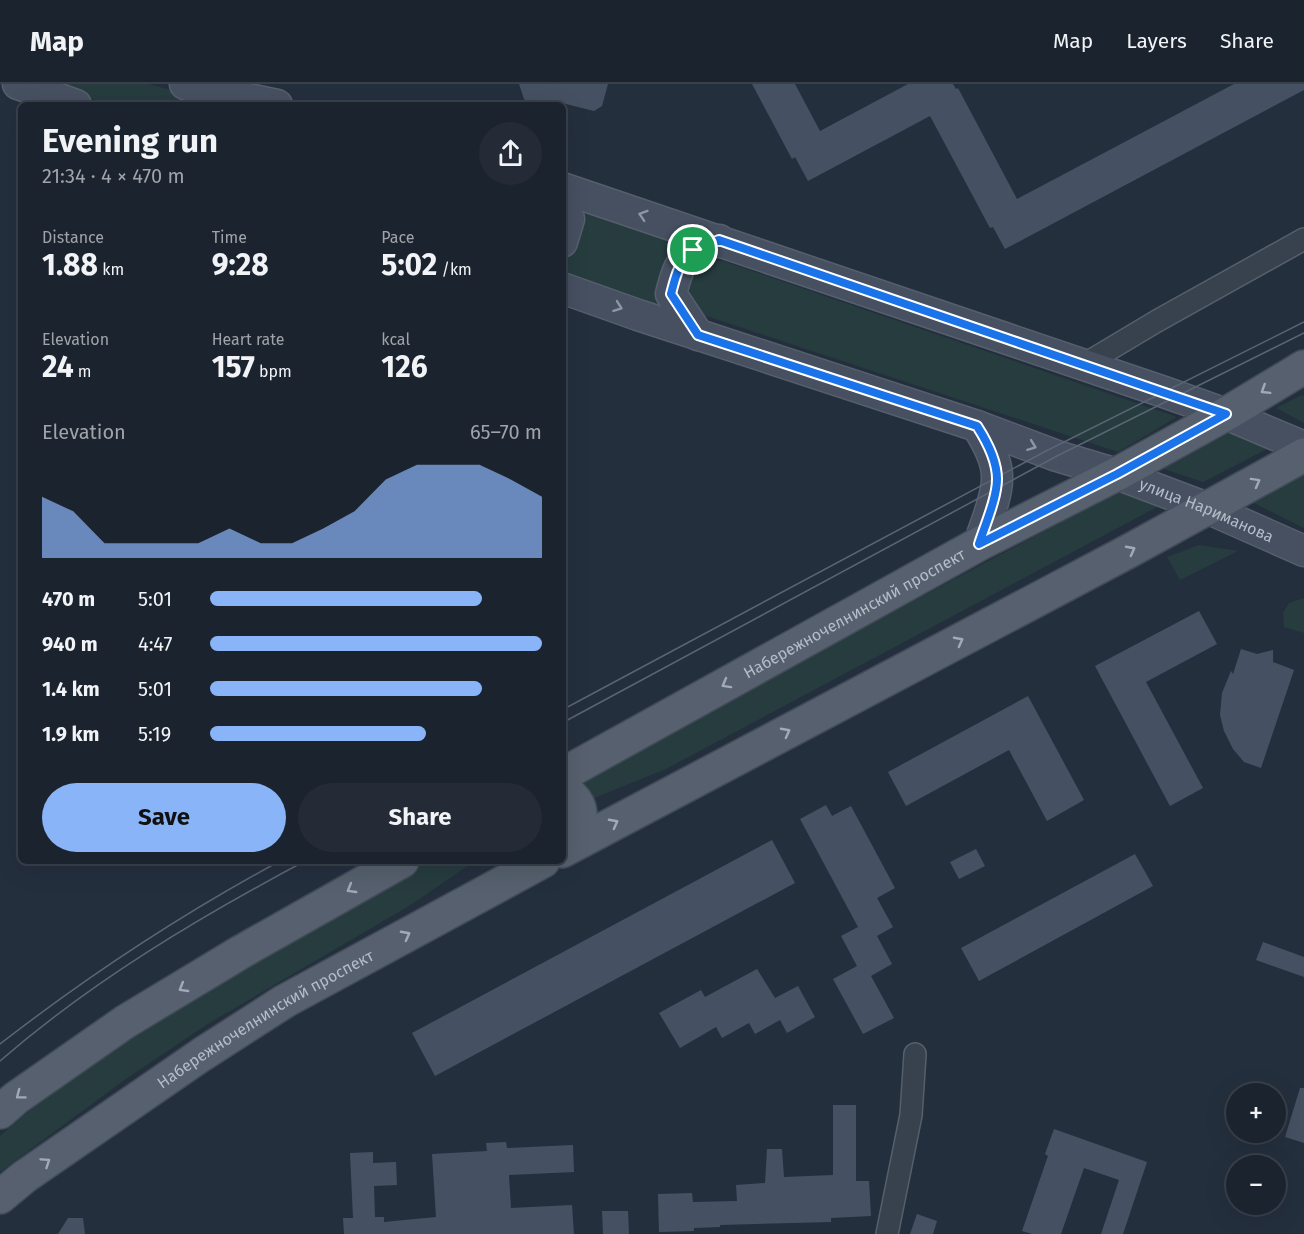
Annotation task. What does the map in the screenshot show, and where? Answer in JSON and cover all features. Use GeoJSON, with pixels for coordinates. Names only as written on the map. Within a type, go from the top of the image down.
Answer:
{"type":"FeatureCollection","features":[{"type":"Feature","properties":{"kind":"main road"},"geometry":{"type":"LineString","coordinates":[[18,84],[68,102]]}},
{"type":"Feature","properties":{"kind":"main road"},"geometry":{"type":"LineString","coordinates":[[185,84],[263,102]]}},
{"type":"Feature","properties":{"kind":"main road"},"geometry":{"type":"LineString","coordinates":[[566,189],[1085,364],[1226,414],[1304,447]]}},
{"type":"Feature","properties":{"kind":"main road"},"geometry":{"type":"LineString","coordinates":[[566,210],[569,219],[566,229]]}},
{"type":"Feature","properties":{"kind":"main road"},"geometry":{"type":"LineString","coordinates":[[698,335],[671,294],[677,267],[693,250],[719,240]]}},
{"type":"Feature","properties":{"kind":"main road","name":"улица Нариманова"},"geometry":{"type":"LineString","coordinates":[[566,289],[977,426],[1057,456],[1117,474],[1207,508],[1304,551]]}},
{"type":"Feature","properties":{"kind":"main road","name":"Набережночелнинский проспект"},"geometry":{"type":"LineString","coordinates":[[566,773],[979,544],[1117,474],[1226,414],[1304,367]]}},
{"type":"Feature","properties":{"kind":"main road"},"geometry":{"type":"LineString","coordinates":[[977,426],[987,441],[998,477],[979,544]]}},
{"type":"Feature","properties":{"kind":"main road"},"geometry":{"type":"LineString","coordinates":[[566,849],[1304,455]]}},
{"type":"Feature","properties":{"kind":"main road"},"geometry":{"type":"LineString","coordinates":[[566,792],[572,794],[581,810],[578,827],[566,840]]}},
{"type":"Feature","properties":{"kind":"main road"},"geometry":{"type":"LineString","coordinates":[[0,1112],[16,1098],[125,1022],[241,952],[397,864]]}},
{"type":"Feature","properties":{"kind":"main road","name":"Набережночелнинский проспект"},"geometry":{"type":"LineString","coordinates":[[0,1197],[24,1177],[285,1000],[537,864]]}},
{"type":"Feature","properties":{"kind":"street"},"geometry":{"type":"LineString","coordinates":[[1085,364],[1304,239]]}},
{"type":"Feature","properties":{"kind":"street"},"geometry":{"type":"LineString","coordinates":[[887,1234],[911,1115],[915,1054]]}},
{"type":"Feature","properties":{"kind":"green space"},"geometry":{"type":"Polygon","coordinates":[[[52,84],[149,84],[217,102],[101,102],[52,84]]]}},
{"type":"Feature","properties":{"kind":"green space"},"geometry":{"type":"Polygon","coordinates":[[[578,206],[686,238],[662,267],[658,296],[669,311],[566,273],[566,259],[576,244],[579,222],[578,206]]]}},
{"type":"Feature","properties":{"kind":"green space"},"geometry":{"type":"Polygon","coordinates":[[[706,261],[723,261],[1177,417],[1118,452],[694,312],[688,296],[687,282],[692,271],[706,261]]]}},
{"type":"Feature","properties":{"kind":"green space"},"geometry":{"type":"Polygon","coordinates":[[[1304,395],[1304,423],[1276,408],[1300,396],[1304,395]]]}},
{"type":"Feature","properties":{"kind":"green space"},"geometry":{"type":"Polygon","coordinates":[[[1231,432],[1271,447],[1203,482],[1161,468],[1231,432]]]}},
{"type":"Feature","properties":{"kind":"green space"},"geometry":{"type":"Polygon","coordinates":[[[1304,471],[1304,528],[1250,501],[1304,471]]]}},
{"type":"Feature","properties":{"kind":"green space"},"geometry":{"type":"Polygon","coordinates":[[[1118,492],[1159,506],[666,769],[584,802],[574,782],[1118,492]]]}},
{"type":"Feature","properties":{"kind":"green space"},"geometry":{"type":"Polygon","coordinates":[[[1199,545],[1238,551],[1180,580],[1167,557],[1199,545]]]}},
{"type":"Feature","properties":{"kind":"green space"},"geometry":{"type":"Polygon","coordinates":[[[1304,598],[1304,633],[1284,627],[1283,613],[1289,603],[1304,598]]]}},
{"type":"Feature","properties":{"kind":"green space"},"geometry":{"type":"Polygon","coordinates":[[[422,864],[471,864],[409,906],[206,1025],[123,1081],[0,1172],[0,1136],[49,1095],[152,1021],[316,922],[422,864]]]}},
{"type":"Feature","properties":{"kind":"building"},"geometry":{"type":"Polygon","coordinates":[[[519,84],[608,84],[602,106],[594,111],[566,104],[566,102],[526,102],[519,84]]]}},
{"type":"Feature","properties":{"kind":"building"},"geometry":{"type":"Polygon","coordinates":[[[752,84],[795,84],[820,131],[908,84],[953,84],[956,89],[958,88],[1017,199],[1234,84],[1304,84],[1304,90],[1005,249],[993,227],[990,228],[930,116],[808,181],[795,157],[792,159],[752,84]]]}},
{"type":"Feature","properties":{"kind":"building"},"geometry":{"type":"Polygon","coordinates":[[[1199,611],[1217,644],[1146,682],[1203,788],[1170,806],[1095,666],[1199,611]]]}},
{"type":"Feature","properties":{"kind":"building"},"geometry":{"type":"Polygon","coordinates":[[[1241,649],[1257,654],[1273,650],[1273,662],[1294,670],[1261,768],[1244,762],[1233,749],[1224,731],[1220,715],[1222,693],[1231,671],[1233,674],[1241,649]]]}},
{"type":"Feature","properties":{"kind":"building"},"geometry":{"type":"Polygon","coordinates":[[[1028,696],[1084,800],[1047,821],[1009,750],[906,806],[888,772],[1028,696]]]}},
{"type":"Feature","properties":{"kind":"building"},"geometry":{"type":"Polygon","coordinates":[[[826,805],[832,816],[851,806],[895,888],[877,898],[893,927],[877,936],[892,964],[871,976],[894,1018],[863,1034],[833,979],[857,966],[841,936],[858,927],[800,819],[826,805]]]}},
{"type":"Feature","properties":{"kind":"building"},"geometry":{"type":"Polygon","coordinates":[[[772,840],[795,883],[435,1076],[412,1033],[772,840]]]}},
{"type":"Feature","properties":{"kind":"building"},"geometry":{"type":"Polygon","coordinates":[[[976,849],[985,866],[959,879],[950,862],[976,849]]]}},
{"type":"Feature","properties":{"kind":"building"},"geometry":{"type":"Polygon","coordinates":[[[1135,854],[1153,886],[979,981],[961,948],[1135,854]]]}},
{"type":"Feature","properties":{"kind":"building"},"geometry":{"type":"Polygon","coordinates":[[[1263,942],[1304,957],[1304,977],[1256,960],[1263,942]]]}},
{"type":"Feature","properties":{"kind":"building"},"geometry":{"type":"Polygon","coordinates":[[[757,969],[775,998],[798,986],[815,1017],[787,1033],[780,1020],[755,1034],[749,1023],[722,1038],[716,1027],[680,1048],[659,1013],[701,990],[705,997],[757,969]]]}},
{"type":"Feature","properties":{"kind":"building"},"geometry":{"type":"Polygon","coordinates":[[[1300,1088],[1304,1088],[1304,1143],[1286,1137],[1300,1088]]]}},
{"type":"Feature","properties":{"kind":"building"},"geometry":{"type":"Polygon","coordinates":[[[833,1105],[856,1105],[856,1181],[869,1181],[871,1216],[831,1218],[831,1222],[720,1225],[720,1227],[694,1228],[694,1231],[659,1232],[658,1194],[692,1193],[693,1202],[737,1201],[736,1185],[765,1183],[767,1149],[782,1149],[784,1177],[833,1175],[833,1105]]]}},
{"type":"Feature","properties":{"kind":"building"},"geometry":{"type":"Polygon","coordinates":[[[1054,1129],[1147,1162],[1123,1234],[1101,1234],[1119,1180],[1084,1168],[1061,1234],[1032,1234],[1022,1231],[1048,1156],[1045,1154],[1054,1129]]]}},
{"type":"Feature","properties":{"kind":"building"},"geometry":{"type":"Polygon","coordinates":[[[506,1142],[507,1148],[573,1145],[574,1172],[509,1175],[511,1208],[572,1205],[574,1234],[344,1234],[343,1218],[353,1218],[350,1153],[373,1152],[373,1163],[396,1162],[397,1185],[374,1186],[375,1217],[384,1217],[384,1222],[436,1217],[432,1154],[487,1151],[486,1143],[506,1142]]]}},
{"type":"Feature","properties":{"kind":"building"},"geometry":{"type":"Polygon","coordinates":[[[602,1211],[628,1211],[629,1234],[603,1234],[602,1211]]]}},
{"type":"Feature","properties":{"kind":"building"},"geometry":{"type":"Polygon","coordinates":[[[917,1214],[937,1221],[933,1234],[910,1234],[917,1214]]]}},
{"type":"Feature","properties":{"kind":"building"},"geometry":{"type":"Polygon","coordinates":[[[68,1218],[83,1218],[85,1234],[58,1234],[68,1218]]]}},
{"type":"Feature","properties":{"kind":"tram line"},"geometry":{"type":"LineString","coordinates":[[566,708],[1046,451],[1304,322]]}},
{"type":"Feature","properties":{"kind":"tram line"},"geometry":{"type":"LineString","coordinates":[[566,721],[1057,456],[1304,333]]}},
{"type":"Feature","properties":{"kind":"tram line"},"geometry":{"type":"LineString","coordinates":[[0,1044],[137,946],[207,902],[275,864]]}},
{"type":"Feature","properties":{"kind":"tram line"},"geometry":{"type":"LineString","coordinates":[[0,1061],[71,1004],[147,952],[300,864]]}},
{"type":"Feature","properties":{"kind":"route"},"geometry":{"type":"LineString","coordinates":[[719,240],[1226,414],[1117,474],[979,544],[998,477],[987,441],[977,426],[698,335],[671,294],[677,267],[693,250],[719,240]]}}]}
